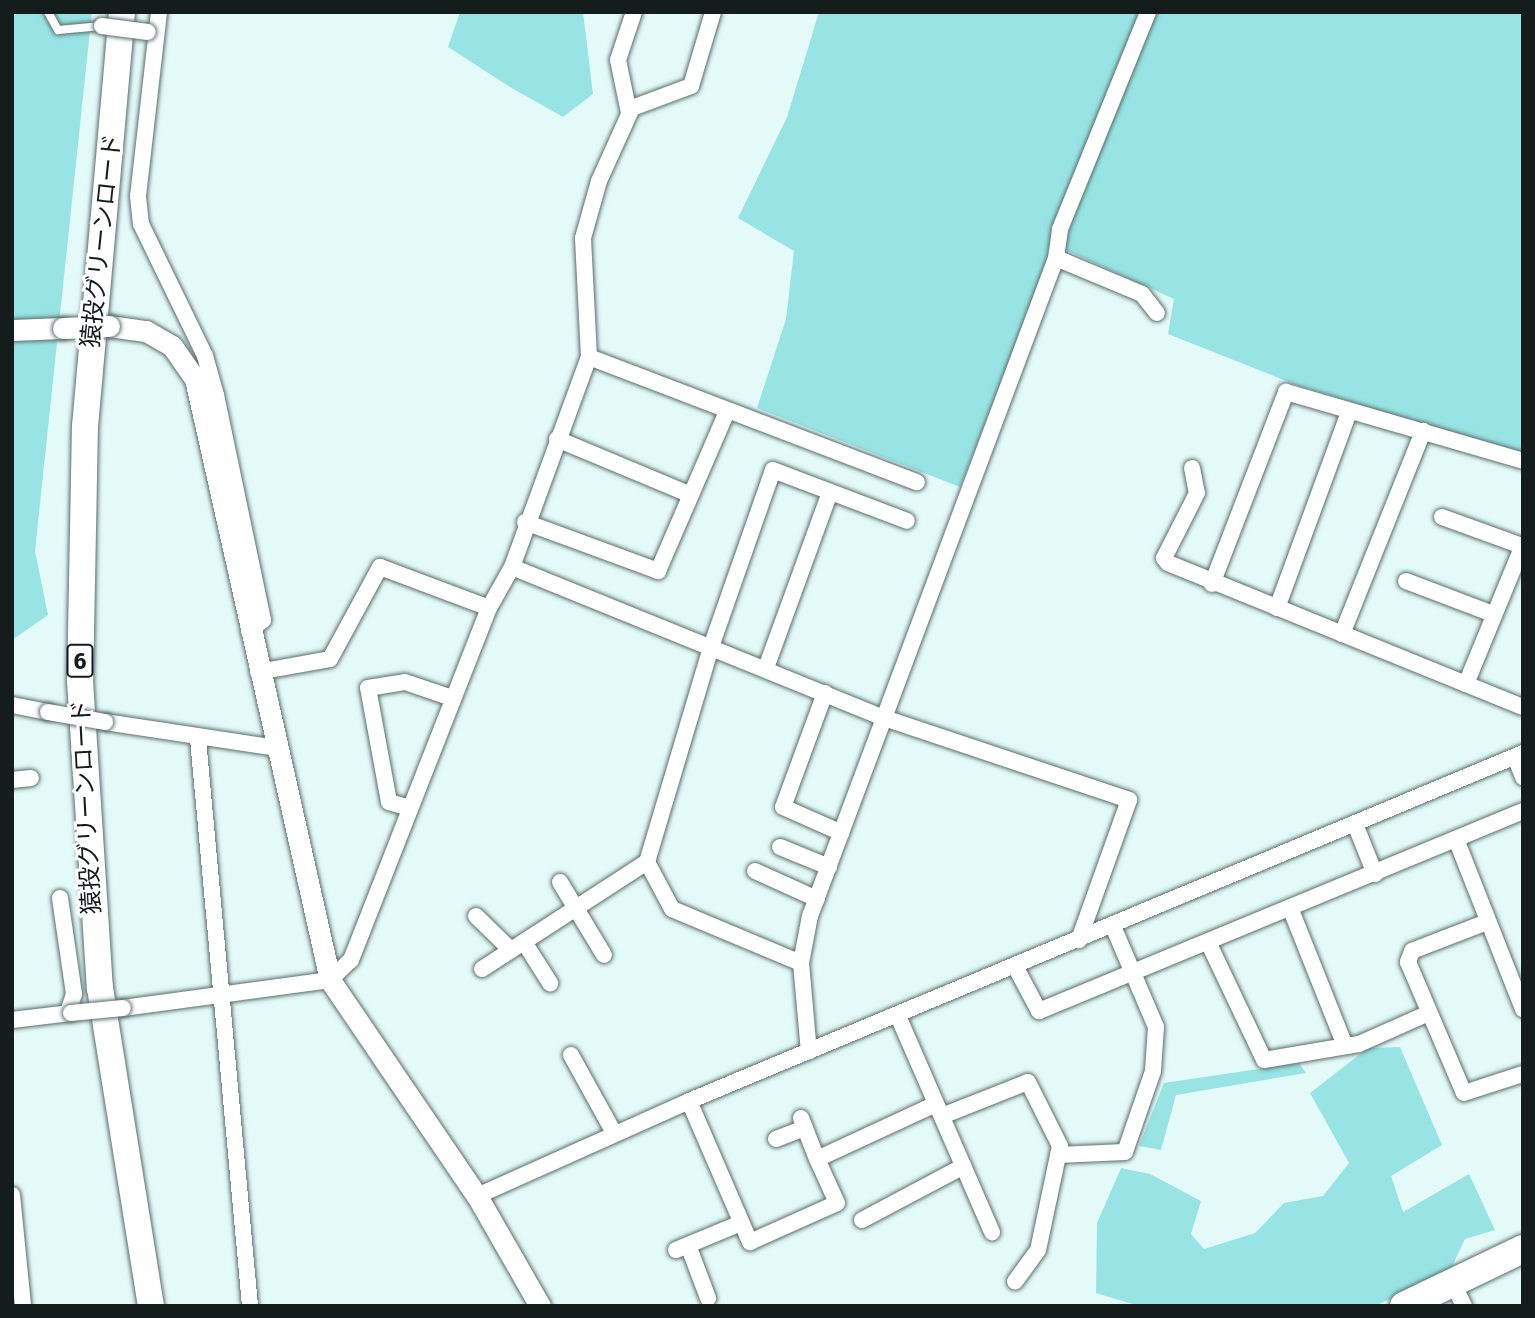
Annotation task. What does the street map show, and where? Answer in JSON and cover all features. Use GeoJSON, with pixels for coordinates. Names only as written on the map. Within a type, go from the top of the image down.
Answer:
{"type":"FeatureCollection","features":[{"type":"Feature","properties":{"kind":"highway"},"geometry":{"type":"LineString","coordinates":[[1404,1306],[1459,1296],[1523,1249]]}},
{"type":"Feature","properties":{"kind":"main road","name":"猿投グリーンロード"},"geometry":{"type":"LineString","coordinates":[[112,19],[85,425],[80,681],[93,914],[118,1123],[151,1306]]}},
{"type":"Feature","properties":{"kind":"main road"},"geometry":{"type":"LineString","coordinates":[[118,1123],[140,1306]]}},
{"type":"Feature","properties":{"kind":"main road"},"geometry":{"type":"LineString","coordinates":[[127,1180],[159,1306]]}},
{"type":"Feature","properties":{"kind":"street"},"geometry":{"type":"LineString","coordinates":[[159,12],[138,197],[141,224],[205,356],[216,395],[263,620],[249,631]]}},
{"type":"Feature","properties":{"kind":"street"},"geometry":{"type":"LineString","coordinates":[[12,1020],[222,996],[330,980],[351,960],[452,698],[489,608],[512,567],[526,522],[589,357],[583,238],[598,181],[629,113],[618,60],[634,12]]}},
{"type":"Feature","properties":{"kind":"street"},"geometry":{"type":"LineString","coordinates":[[808,1052],[801,963],[817,899],[887,719],[1056,258],[1060,229],[1148,12]]}},
{"type":"Feature","properties":{"kind":"street"},"geometry":{"type":"LineString","coordinates":[[629,113],[691,86],[711,14]]}},
{"type":"Feature","properties":{"kind":"street"},"geometry":{"type":"LineString","coordinates":[[112,19],[148,32],[144,63],[153,65]]}},
{"type":"Feature","properties":{"kind":"street"},"geometry":{"type":"LineString","coordinates":[[1056,258],[1142,294],[1157,313]]}},
{"type":"Feature","properties":{"kind":"street"},"geometry":{"type":"LineString","coordinates":[[12,330],[109,326],[165,342],[195,379],[258,672],[330,980],[477,1196],[540,1306]]}},
{"type":"Feature","properties":{"kind":"street"},"geometry":{"type":"LineString","coordinates":[[589,357],[726,414],[917,482]]}},
{"type":"Feature","properties":{"kind":"street"},"geometry":{"type":"LineString","coordinates":[[1212,584],[1286,391],[1349,412],[1523,461]]}},
{"type":"Feature","properties":{"kind":"street"},"geometry":{"type":"LineString","coordinates":[[1278,608],[1349,412]]}},
{"type":"Feature","properties":{"kind":"street"},"geometry":{"type":"LineString","coordinates":[[526,522],[658,571],[726,414]]}},
{"type":"Feature","properties":{"kind":"street"},"geometry":{"type":"LineString","coordinates":[[1342,634],[1423,431]]}},
{"type":"Feature","properties":{"kind":"street"},"geometry":{"type":"LineString","coordinates":[[557,439],[691,495]]}},
{"type":"Feature","properties":{"kind":"street"},"geometry":{"type":"LineString","coordinates":[[1192,468],[1197,492],[1164,558],[1212,584],[1523,707]]}},
{"type":"Feature","properties":{"kind":"street"},"geometry":{"type":"LineString","coordinates":[[482,969],[647,862],[712,644],[773,470],[907,521]]}},
{"type":"Feature","properties":{"kind":"street"},"geometry":{"type":"LineString","coordinates":[[766,668],[830,492]]}},
{"type":"Feature","properties":{"kind":"street"},"geometry":{"type":"LineString","coordinates":[[1442,517],[1522,545],[1466,684]]}},
{"type":"Feature","properties":{"kind":"street"},"geometry":{"type":"LineString","coordinates":[[258,672],[330,659],[380,566],[489,608]]}},
{"type":"Feature","properties":{"kind":"street"},"geometry":{"type":"LineString","coordinates":[[512,567],[712,644],[887,719],[1129,800],[1079,940]]}},
{"type":"Feature","properties":{"kind":"street"},"geometry":{"type":"LineString","coordinates":[[1406,581],[1493,614]]}},
{"type":"Feature","properties":{"kind":"street"},"geometry":{"type":"LineString","coordinates":[[410,808],[389,802],[368,688],[405,682],[452,698]]}},
{"type":"Feature","properties":{"kind":"street"},"geometry":{"type":"LineString","coordinates":[[825,693],[783,807],[842,833]]}},
{"type":"Feature","properties":{"kind":"street"},"geometry":{"type":"LineString","coordinates":[[12,705],[198,739],[276,748]]}},
{"type":"Feature","properties":{"kind":"street"},"geometry":{"type":"LineString","coordinates":[[198,739],[250,1306]]}},
{"type":"Feature","properties":{"kind":"street"},"geometry":{"type":"LineString","coordinates":[[477,1196],[689,1101],[1016,968],[1519,755],[1523,777]]}},
{"type":"Feature","properties":{"kind":"street"},"geometry":{"type":"LineString","coordinates":[[12,780],[31,778]]}},
{"type":"Feature","properties":{"kind":"street"},"geometry":{"type":"LineString","coordinates":[[1016,968],[1039,1011],[1134,976],[1523,811]]}},
{"type":"Feature","properties":{"kind":"street"},"geometry":{"type":"LineString","coordinates":[[1355,824],[1375,874]]}},
{"type":"Feature","properties":{"kind":"street"},"geometry":{"type":"LineString","coordinates":[[1457,839],[1523,1009]]}},
{"type":"Feature","properties":{"kind":"street"},"geometry":{"type":"LineString","coordinates":[[780,847],[829,867]]}},
{"type":"Feature","properties":{"kind":"street"},"geometry":{"type":"LineString","coordinates":[[647,862],[672,909],[801,963]]}},
{"type":"Feature","properties":{"kind":"street"},"geometry":{"type":"LineString","coordinates":[[755,871],[817,899]]}},
{"type":"Feature","properties":{"kind":"street"},"geometry":{"type":"LineString","coordinates":[[561,881],[604,956]]}},
{"type":"Feature","properties":{"kind":"street"},"geometry":{"type":"LineString","coordinates":[[60,898],[74,994],[70,1013]]}},
{"type":"Feature","properties":{"kind":"street"},"geometry":{"type":"LineString","coordinates":[[1291,910],[1345,1046]]}},
{"type":"Feature","properties":{"kind":"street"},"geometry":{"type":"LineString","coordinates":[[476,916],[518,946],[550,983]]}},
{"type":"Feature","properties":{"kind":"street"},"geometry":{"type":"LineString","coordinates":[[1487,922],[1412,951],[1408,962],[1464,1093],[1523,1074]]}},
{"type":"Feature","properties":{"kind":"street"},"geometry":{"type":"LineString","coordinates":[[1058,1155],[1125,1152],[1153,1071],[1156,1027],[1113,926]]}},
{"type":"Feature","properties":{"kind":"street"},"geometry":{"type":"LineString","coordinates":[[1209,944],[1256,1055],[1264,1060],[1345,1046],[1429,1013]]}},
{"type":"Feature","properties":{"kind":"street"},"geometry":{"type":"LineString","coordinates":[[898,1016],[992,1232]]}},
{"type":"Feature","properties":{"kind":"street"},"geometry":{"type":"LineString","coordinates":[[571,1055],[614,1133]]}},
{"type":"Feature","properties":{"kind":"street"},"geometry":{"type":"LineString","coordinates":[[817,1158],[939,1110],[1028,1082],[1060,1146],[1038,1250],[1015,1282]]}},
{"type":"Feature","properties":{"kind":"street"},"geometry":{"type":"LineString","coordinates":[[689,1101],[750,1242],[836,1203],[803,1123],[776,1139]]}},
{"type":"Feature","properties":{"kind":"street"},"geometry":{"type":"LineString","coordinates":[[862,1220],[964,1166]]}},
{"type":"Feature","properties":{"kind":"street"},"geometry":{"type":"LineString","coordinates":[[12,1195],[23,1306]]}},
{"type":"Feature","properties":{"kind":"street"},"geometry":{"type":"LineString","coordinates":[[708,1298],[682,1247],[741,1223]]}},
{"type":"Feature","properties":{"kind":"lane"},"geometry":{"type":"LineString","coordinates":[[48,12],[58,30],[112,19]]}},
{"type":"Feature","properties":{"kind":"shaded area"},"geometry":{"type":"Polygon","coordinates":[[[12,12],[92,12],[35,551],[48,615],[12,640],[12,12]]]}},
{"type":"Feature","properties":{"kind":"shaded area"},"geometry":{"type":"Polygon","coordinates":[[[460,12],[583,12],[593,94],[563,117],[510,87],[448,47],[460,12]]]}},
{"type":"Feature","properties":{"kind":"shaded area"},"geometry":{"type":"Polygon","coordinates":[[[819,12],[1523,12],[1523,456],[1294,384],[1168,334],[1174,299],[1055,245],[960,487],[757,408],[786,319],[794,251],[738,218],[787,117],[819,12]]]}},
{"type":"Feature","properties":{"kind":"shaded area"},"geometry":{"type":"Polygon","coordinates":[[[1400,1047],[1442,1145],[1391,1176],[1403,1212],[1469,1174],[1495,1230],[1465,1239],[1450,1271],[1375,1306],[1139,1306],[1096,1293],[1097,1223],[1121,1168],[1150,1174],[1201,1201],[1191,1234],[1204,1249],[1255,1233],[1284,1203],[1323,1196],[1349,1163],[1310,1093],[1368,1048],[1400,1047]]]}},
{"type":"Feature","properties":{"kind":"shaded area"},"geometry":{"type":"Polygon","coordinates":[[[1299,1063],[1306,1073],[1176,1095],[1161,1150],[1139,1146],[1164,1083],[1299,1063]]]}}]}
